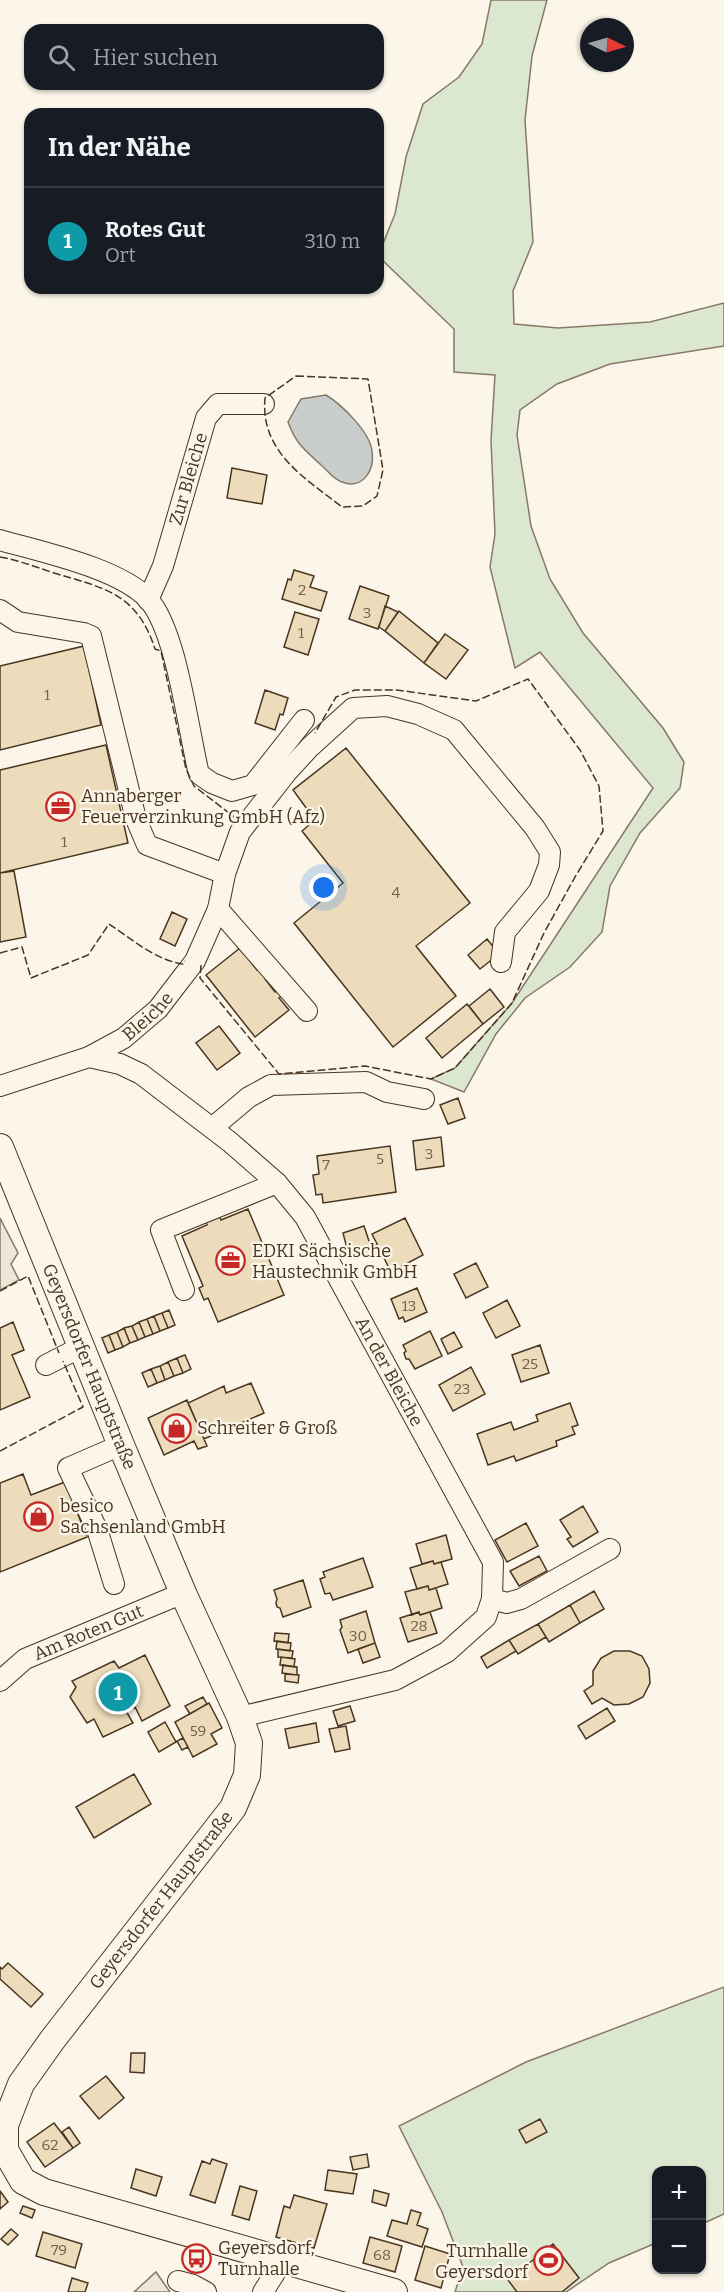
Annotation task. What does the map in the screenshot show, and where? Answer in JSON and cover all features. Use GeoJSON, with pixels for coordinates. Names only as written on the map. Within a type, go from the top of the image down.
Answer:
{"type":"FeatureCollection","features":[{"type":"Feature","properties":{"kind":"main road","name":"Geyersdorfer Hauptstraße"},"geometry":{"type":"LineString","coordinates":[[0,1147],[121,1445],[183,1593],[240,1717],[249,1743],[248,1775],[232,1808],[53,2038],[21,2084],[5,2125],[3,2151],[23,2181],[44,2192],[394,2292]]}},
{"type":"Feature","properties":{"kind":"street","name":"Zur Bleiche"},"geometry":{"type":"LineString","coordinates":[[148,600],[163,566],[206,418],[218,404],[264,404]]}},
{"type":"Feature","properties":{"kind":"street"},"geometry":{"type":"LineString","coordinates":[[0,540],[73,562],[122,580],[148,600],[166,630],[199,774],[212,783],[232,791],[253,785],[304,720]]}},
{"type":"Feature","properties":{"kind":"street"},"geometry":{"type":"LineString","coordinates":[[0,610],[18,622],[91,636],[136,819],[147,845],[225,874]]}},
{"type":"Feature","properties":{"kind":"street","name":"Bleiche"},"geometry":{"type":"LineString","coordinates":[[89,1057],[124,1038],[158,1009],[195,961],[218,909],[225,874],[240,832],[287,772],[310,747],[354,708],[387,706],[418,714],[454,730],[535,828],[550,852],[549,866],[539,891],[505,932],[501,962]]}},
{"type":"Feature","properties":{"kind":"street"},"geometry":{"type":"LineString","coordinates":[[218,909],[307,1011]]}},
{"type":"Feature","properties":{"kind":"street"},"geometry":{"type":"LineString","coordinates":[[0,1086],[89,1057]]}},
{"type":"Feature","properties":{"kind":"street","name":"An der Bleiche"},"geometry":{"type":"LineString","coordinates":[[89,1057],[120,1064],[141,1074],[212,1128],[277,1183],[305,1217],[493,1563],[492,1599],[486,1617],[447,1652],[395,1680],[240,1717]]}},
{"type":"Feature","properties":{"kind":"street"},"geometry":{"type":"LineString","coordinates":[[212,1128],[249,1097],[271,1085],[366,1082],[387,1092],[424,1099]]}},
{"type":"Feature","properties":{"kind":"street"},"geometry":{"type":"LineString","coordinates":[[184,1290],[161,1230],[277,1183]]}},
{"type":"Feature","properties":{"kind":"street"},"geometry":{"type":"LineString","coordinates":[[46,1365],[81,1347]]}},
{"type":"Feature","properties":{"kind":"street"},"geometry":{"type":"LineString","coordinates":[[114,1584],[97,1529],[68,1468],[121,1445]]}},
{"type":"Feature","properties":{"kind":"street"},"geometry":{"type":"LineString","coordinates":[[492,1599],[507,1603],[521,1599],[610,1549]]}},
{"type":"Feature","properties":{"kind":"street","name":"Am Roten Gut"},"geometry":{"type":"LineString","coordinates":[[0,1681],[25,1659],[183,1593]]}},
{"type":"Feature","properties":{"kind":"street"},"geometry":{"type":"LineString","coordinates":[[263,2292],[283,2260]]}},
{"type":"Feature","properties":{"kind":"street"},"geometry":{"type":"LineString","coordinates":[[178,2281],[194,2285],[206,2292]]}},
{"type":"Feature","properties":{"kind":"green space"},"geometry":{"type":"Polygon","coordinates":[[[491,0],[547,0],[532,56],[525,120],[533,242],[513,291],[514,324],[558,328],[650,322],[724,303],[724,346],[610,364],[557,384],[520,410],[517,435],[531,526],[550,579],[583,633],[663,728],[684,762],[680,788],[640,833],[610,886],[602,932],[570,967],[525,998],[496,1034],[464,1092],[431,1079],[455,1068],[512,1003],[653,788],[540,652],[515,668],[490,567],[495,534],[491,440],[495,375],[454,372],[454,329],[384,262],[384,241],[395,214],[406,157],[423,104],[459,77],[482,44],[491,0]]]}},
{"type":"Feature","properties":{"kind":"green space"},"geometry":{"type":"Polygon","coordinates":[[[724,1987],[724,2214],[706,2222],[706,2166],[652,2166],[652,2245],[609,2263],[566,2292],[455,2292],[463,2267],[442,2212],[399,2126],[526,2062],[724,1987]]]}},
{"type":"Feature","properties":{"kind":"shaded area"},"geometry":{"type":"Polygon","coordinates":[[[326,395],[340,405],[354,420],[370,444],[372,465],[362,481],[349,484],[333,477],[301,446],[288,422],[301,399],[326,395]]]}},
{"type":"Feature","properties":{"kind":"shaded area"},"geometry":{"type":"Polygon","coordinates":[[[0,1218],[18,1253],[11,1264],[19,1280],[0,1290],[0,1218]]]}},
{"type":"Feature","properties":{"kind":"shaded area"},"geometry":{"type":"Polygon","coordinates":[[[156,2272],[170,2292],[134,2292],[156,2272]]]}},
{"type":"Feature","properties":{"kind":"building"},"geometry":{"type":"Polygon","coordinates":[[[232,468],[267,475],[262,504],[227,498],[232,468]]]}},
{"type":"Feature","properties":{"kind":"building"},"geometry":{"type":"Polygon","coordinates":[[[294,570],[314,576],[310,587],[327,592],[321,611],[282,599],[288,579],[291,580],[294,570]]]}},
{"type":"Feature","properties":{"kind":"building"},"geometry":{"type":"Polygon","coordinates":[[[360,586],[389,596],[378,629],[349,619],[360,586]]]}},
{"type":"Feature","properties":{"kind":"building"},"geometry":{"type":"Polygon","coordinates":[[[385,606],[398,612],[385,631],[379,627],[385,606]]]}},
{"type":"Feature","properties":{"kind":"building"},"geometry":{"type":"Polygon","coordinates":[[[399,611],[438,643],[424,663],[385,631],[399,611]]]}},
{"type":"Feature","properties":{"kind":"building"},"geometry":{"type":"Polygon","coordinates":[[[295,612],[319,619],[308,655],[284,647],[295,612]]]}},
{"type":"Feature","properties":{"kind":"building"},"geometry":{"type":"Polygon","coordinates":[[[445,634],[468,650],[446,679],[424,663],[445,634]]]}},
{"type":"Feature","properties":{"kind":"building"},"geometry":{"type":"Polygon","coordinates":[[[84,646],[101,725],[0,750],[0,666],[84,646]]]}},
{"type":"Feature","properties":{"kind":"building"},"geometry":{"type":"Polygon","coordinates":[[[265,690],[288,698],[275,730],[255,723],[265,690]]]}},
{"type":"Feature","properties":{"kind":"building","name":"Annaberger Feuerverzinkung GmbH (Afz)"},"geometry":{"type":"Polygon","coordinates":[[[106,745],[128,843],[0,873],[0,770],[106,745]]]}},
{"type":"Feature","properties":{"kind":"building"},"geometry":{"type":"Polygon","coordinates":[[[346,748],[470,903],[416,946],[456,996],[393,1047],[294,923],[343,883],[302,831],[315,820],[293,790],[346,748]]]}},
{"type":"Feature","properties":{"kind":"building"},"geometry":{"type":"Polygon","coordinates":[[[14,871],[26,937],[0,942],[0,873],[14,871]]]}},
{"type":"Feature","properties":{"kind":"building"},"geometry":{"type":"Polygon","coordinates":[[[172,912],[187,919],[175,946],[160,939],[172,912]]]}},
{"type":"Feature","properties":{"kind":"building"},"geometry":{"type":"Polygon","coordinates":[[[487,939],[499,954],[480,969],[468,955],[487,939]]]}},
{"type":"Feature","properties":{"kind":"building"},"geometry":{"type":"Polygon","coordinates":[[[240,948],[257,970],[260,967],[268,977],[265,979],[275,992],[278,990],[282,996],[279,998],[289,1010],[255,1037],[206,975],[240,948]]]}},
{"type":"Feature","properties":{"kind":"building"},"geometry":{"type":"Polygon","coordinates":[[[490,989],[504,1007],[483,1024],[469,1006],[490,989]]]}},
{"type":"Feature","properties":{"kind":"building"},"geometry":{"type":"Polygon","coordinates":[[[467,1004],[483,1024],[442,1058],[426,1038],[467,1004]]]}},
{"type":"Feature","properties":{"kind":"building"},"geometry":{"type":"Polygon","coordinates":[[[219,1026],[240,1053],[217,1070],[196,1043],[219,1026]]]}},
{"type":"Feature","properties":{"kind":"building"},"geometry":{"type":"Polygon","coordinates":[[[458,1098],[465,1118],[448,1124],[440,1105],[458,1098]]]}},
{"type":"Feature","properties":{"kind":"building"},"geometry":{"type":"Polygon","coordinates":[[[441,1137],[444,1166],[416,1170],[413,1141],[441,1137]]]}},
{"type":"Feature","properties":{"kind":"building"},"geometry":{"type":"Polygon","coordinates":[[[390,1146],[396,1192],[323,1203],[322,1194],[316,1195],[313,1175],[319,1174],[317,1156],[390,1146]]]}},
{"type":"Feature","properties":{"kind":"building","name":"EDKI Sächsische Haustechnik GmbH"},"geometry":{"type":"Polygon","coordinates":[[[248,1209],[284,1295],[218,1322],[208,1298],[204,1300],[199,1288],[203,1286],[182,1236],[207,1225],[205,1221],[219,1215],[221,1220],[248,1209]]]}},
{"type":"Feature","properties":{"kind":"building"},"geometry":{"type":"Polygon","coordinates":[[[405,1218],[423,1255],[391,1272],[372,1234],[405,1218]]]}},
{"type":"Feature","properties":{"kind":"building"},"geometry":{"type":"Polygon","coordinates":[[[364,1226],[374,1256],[349,1256],[343,1233],[364,1226]]]}},
{"type":"Feature","properties":{"kind":"building"},"geometry":{"type":"Polygon","coordinates":[[[377,1244],[381,1252],[375,1255],[372,1246],[377,1244]]]}},
{"type":"Feature","properties":{"kind":"building"},"geometry":{"type":"Polygon","coordinates":[[[476,1263],[488,1287],[466,1298],[454,1274],[476,1263]]]}},
{"type":"Feature","properties":{"kind":"building"},"geometry":{"type":"Polygon","coordinates":[[[417,1288],[427,1312],[405,1322],[403,1317],[399,1319],[391,1299],[417,1288]]]}},
{"type":"Feature","properties":{"kind":"building"},"geometry":{"type":"Polygon","coordinates":[[[507,1300],[520,1326],[496,1338],[483,1313],[507,1300]]]}},
{"type":"Feature","properties":{"kind":"building"},"geometry":{"type":"Polygon","coordinates":[[[169,1310],[175,1325],[168,1328],[162,1313],[169,1310]]]}},
{"type":"Feature","properties":{"kind":"building"},"geometry":{"type":"Polygon","coordinates":[[[162,1313],[168,1328],[160,1331],[154,1316],[162,1313]]]}},
{"type":"Feature","properties":{"kind":"building"},"geometry":{"type":"Polygon","coordinates":[[[154,1316],[160,1331],[153,1334],[147,1319],[154,1316]]]}},
{"type":"Feature","properties":{"kind":"building"},"geometry":{"type":"Polygon","coordinates":[[[147,1319],[153,1334],[145,1337],[139,1322],[147,1319]]]}},
{"type":"Feature","properties":{"kind":"building"},"geometry":{"type":"Polygon","coordinates":[[[13,1322],[24,1350],[12,1355],[30,1397],[0,1410],[0,1328],[13,1322]]]}},
{"type":"Feature","properties":{"kind":"building"},"geometry":{"type":"Polygon","coordinates":[[[139,1322],[145,1337],[138,1340],[132,1326],[139,1322]]]}},
{"type":"Feature","properties":{"kind":"building"},"geometry":{"type":"Polygon","coordinates":[[[132,1326],[138,1340],[130,1343],[124,1328],[132,1326]]]}},
{"type":"Feature","properties":{"kind":"building"},"geometry":{"type":"Polygon","coordinates":[[[124,1328],[130,1343],[123,1347],[117,1332],[124,1328]]]}},
{"type":"Feature","properties":{"kind":"building"},"geometry":{"type":"Polygon","coordinates":[[[430,1331],[442,1356],[415,1369],[409,1359],[406,1359],[403,1345],[430,1331]]]}},
{"type":"Feature","properties":{"kind":"building"},"geometry":{"type":"Polygon","coordinates":[[[117,1332],[123,1347],[115,1350],[109,1335],[117,1332]]]}},
{"type":"Feature","properties":{"kind":"building"},"geometry":{"type":"Polygon","coordinates":[[[454,1332],[462,1347],[448,1354],[441,1339],[454,1332]]]}},
{"type":"Feature","properties":{"kind":"building"},"geometry":{"type":"Polygon","coordinates":[[[109,1335],[115,1350],[108,1353],[102,1338],[109,1335]]]}},
{"type":"Feature","properties":{"kind":"building"},"geometry":{"type":"Polygon","coordinates":[[[540,1345],[549,1373],[521,1382],[512,1355],[540,1345]]]}},
{"type":"Feature","properties":{"kind":"building"},"geometry":{"type":"Polygon","coordinates":[[[185,1355],[191,1369],[183,1373],[177,1358],[185,1355]]]}},
{"type":"Feature","properties":{"kind":"building"},"geometry":{"type":"Polygon","coordinates":[[[177,1358],[183,1373],[174,1376],[168,1362],[177,1358]]]}},
{"type":"Feature","properties":{"kind":"building"},"geometry":{"type":"Polygon","coordinates":[[[168,1362],[174,1376],[165,1380],[160,1366],[168,1362]]]}},
{"type":"Feature","properties":{"kind":"building"},"geometry":{"type":"Polygon","coordinates":[[[160,1366],[165,1380],[157,1383],[151,1369],[160,1366]]]}},
{"type":"Feature","properties":{"kind":"building"},"geometry":{"type":"Polygon","coordinates":[[[471,1367],[485,1394],[453,1411],[439,1385],[471,1367]]]}},
{"type":"Feature","properties":{"kind":"building"},"geometry":{"type":"Polygon","coordinates":[[[151,1369],[157,1383],[148,1387],[142,1373],[151,1369]]]}},
{"type":"Feature","properties":{"kind":"building"},"geometry":{"type":"Polygon","coordinates":[[[251,1383],[264,1413],[204,1439],[188,1403],[224,1386],[226,1393],[251,1383]]]}},
{"type":"Feature","properties":{"kind":"building","name":"Schreiter & Groß"},"geometry":{"type":"Polygon","coordinates":[[[187,1400],[207,1446],[198,1449],[194,1441],[164,1455],[148,1418],[187,1400]]]}},
{"type":"Feature","properties":{"kind":"building"},"geometry":{"type":"Polygon","coordinates":[[[570,1403],[578,1425],[572,1427],[575,1434],[556,1441],[557,1446],[516,1461],[514,1456],[488,1465],[477,1434],[511,1422],[514,1430],[538,1421],[536,1415],[570,1403]]]}},
{"type":"Feature","properties":{"kind":"building","name":"besico Sachsenland GmbH"},"geometry":{"type":"Polygon","coordinates":[[[23,1474],[31,1495],[65,1482],[87,1537],[0,1572],[0,1483],[23,1474]]]}},
{"type":"Feature","properties":{"kind":"building"},"geometry":{"type":"Polygon","coordinates":[[[583,1506],[598,1532],[573,1547],[567,1539],[571,1537],[560,1520],[583,1506]]]}},
{"type":"Feature","properties":{"kind":"building"},"geometry":{"type":"Polygon","coordinates":[[[526,1523],[538,1546],[507,1562],[495,1540],[526,1523]]]}},
{"type":"Feature","properties":{"kind":"building"},"geometry":{"type":"Polygon","coordinates":[[[446,1535],[452,1559],[434,1564],[433,1561],[422,1564],[416,1544],[446,1535]]]}},
{"type":"Feature","properties":{"kind":"building"},"geometry":{"type":"Polygon","coordinates":[[[539,1556],[547,1571],[519,1586],[510,1571],[539,1556]]]}},
{"type":"Feature","properties":{"kind":"building"},"geometry":{"type":"Polygon","coordinates":[[[363,1558],[373,1587],[333,1600],[330,1593],[325,1594],[320,1579],[325,1577],[323,1572],[363,1558]]]}},
{"type":"Feature","properties":{"kind":"building"},"geometry":{"type":"Polygon","coordinates":[[[433,1561],[434,1564],[441,1562],[448,1584],[429,1590],[428,1586],[417,1589],[410,1568],[433,1561]]]}},
{"type":"Feature","properties":{"kind":"building"},"geometry":{"type":"Polygon","coordinates":[[[303,1580],[311,1607],[283,1617],[280,1608],[277,1607],[274,1590],[303,1580]]]}},
{"type":"Feature","properties":{"kind":"building"},"geometry":{"type":"Polygon","coordinates":[[[428,1586],[429,1590],[436,1588],[442,1608],[420,1615],[419,1612],[412,1615],[405,1592],[428,1586]]]}},
{"type":"Feature","properties":{"kind":"building"},"geometry":{"type":"Polygon","coordinates":[[[594,1591],[604,1609],[580,1623],[570,1605],[594,1591]]]}},
{"type":"Feature","properties":{"kind":"building"},"geometry":{"type":"Polygon","coordinates":[[[570,1605],[580,1623],[549,1642],[538,1624],[570,1605]]]}},
{"type":"Feature","properties":{"kind":"building"},"geometry":{"type":"Polygon","coordinates":[[[366,1611],[375,1643],[348,1653],[340,1630],[342,1627],[340,1620],[366,1611]]]}},
{"type":"Feature","properties":{"kind":"building"},"geometry":{"type":"Polygon","coordinates":[[[419,1612],[420,1615],[430,1612],[437,1633],[408,1642],[400,1618],[419,1612]]]}},
{"type":"Feature","properties":{"kind":"building"},"geometry":{"type":"Polygon","coordinates":[[[538,1624],[546,1637],[518,1654],[509,1640],[538,1624]]]}},
{"type":"Feature","properties":{"kind":"building"},"geometry":{"type":"Polygon","coordinates":[[[275,1633],[289,1634],[288,1643],[274,1641],[275,1633]]]}},
{"type":"Feature","properties":{"kind":"building"},"geometry":{"type":"Polygon","coordinates":[[[509,1640],[516,1651],[487,1668],[481,1657],[509,1640]]]}},
{"type":"Feature","properties":{"kind":"building"},"geometry":{"type":"Polygon","coordinates":[[[277,1641],[291,1643],[290,1651],[276,1649],[277,1641]]]}},
{"type":"Feature","properties":{"kind":"building"},"geometry":{"type":"Polygon","coordinates":[[[375,1643],[380,1657],[363,1663],[358,1649],[375,1643]]]}},
{"type":"Feature","properties":{"kind":"building"},"geometry":{"type":"Polygon","coordinates":[[[278,1649],[293,1651],[292,1658],[278,1657],[278,1649]]]}},
{"type":"Feature","properties":{"kind":"building"},"geometry":{"type":"Polygon","coordinates":[[[614,1651],[630,1651],[642,1656],[649,1669],[650,1683],[643,1697],[629,1704],[614,1705],[602,1698],[592,1704],[584,1691],[593,1685],[593,1671],[601,1658],[614,1651]]]}},
{"type":"Feature","properties":{"kind":"building"},"geometry":{"type":"Polygon","coordinates":[[[145,1655],[170,1706],[142,1721],[135,1707],[126,1711],[133,1723],[103,1737],[94,1719],[87,1723],[70,1697],[76,1687],[72,1681],[114,1661],[119,1668],[145,1655]]]}},
{"type":"Feature","properties":{"kind":"building"},"geometry":{"type":"Polygon","coordinates":[[[281,1657],[295,1659],[294,1667],[280,1665],[281,1657]]]}},
{"type":"Feature","properties":{"kind":"building"},"geometry":{"type":"Polygon","coordinates":[[[283,1665],[297,1667],[297,1675],[282,1673],[283,1665]]]}},
{"type":"Feature","properties":{"kind":"building"},"geometry":{"type":"Polygon","coordinates":[[[285,1674],[299,1675],[298,1683],[285,1681],[285,1674]]]}},
{"type":"Feature","properties":{"kind":"building"},"geometry":{"type":"Polygon","coordinates":[[[203,1697],[207,1704],[190,1714],[185,1706],[203,1697]]]}},
{"type":"Feature","properties":{"kind":"building"},"geometry":{"type":"Polygon","coordinates":[[[209,1703],[222,1728],[211,1734],[217,1744],[193,1757],[175,1722],[209,1703]]]}},
{"type":"Feature","properties":{"kind":"building"},"geometry":{"type":"Polygon","coordinates":[[[350,1706],[355,1721],[338,1726],[333,1711],[350,1706]]]}},
{"type":"Feature","properties":{"kind":"building"},"geometry":{"type":"Polygon","coordinates":[[[607,1708],[615,1721],[586,1739],[578,1726],[607,1708]]]}},
{"type":"Feature","properties":{"kind":"building"},"geometry":{"type":"Polygon","coordinates":[[[165,1722],[176,1742],[159,1752],[148,1732],[165,1722]]]}},
{"type":"Feature","properties":{"kind":"building"},"geometry":{"type":"Polygon","coordinates":[[[316,1723],[319,1742],[289,1748],[285,1729],[316,1723]]]}},
{"type":"Feature","properties":{"kind":"building"},"geometry":{"type":"Polygon","coordinates":[[[346,1726],[350,1749],[335,1752],[329,1729],[346,1726]]]}},
{"type":"Feature","properties":{"kind":"building"},"geometry":{"type":"Polygon","coordinates":[[[183,1738],[188,1747],[182,1750],[177,1741],[183,1738]]]}},
{"type":"Feature","properties":{"kind":"building"},"geometry":{"type":"Polygon","coordinates":[[[134,1774],[151,1804],[94,1838],[76,1807],[134,1774]]]}},
{"type":"Feature","properties":{"kind":"building"},"geometry":{"type":"Polygon","coordinates":[[[8,1963],[43,1994],[31,2007],[0,1979],[0,1967],[2,1969],[8,1963]]]}},
{"type":"Feature","properties":{"kind":"building"},"geometry":{"type":"Polygon","coordinates":[[[131,2053],[145,2053],[144,2073],[130,2072],[131,2053]]]}},
{"type":"Feature","properties":{"kind":"building"},"geometry":{"type":"Polygon","coordinates":[[[106,2076],[124,2098],[99,2119],[80,2096],[106,2076]]]}},
{"type":"Feature","properties":{"kind":"building"},"geometry":{"type":"Polygon","coordinates":[[[540,2119],[547,2132],[526,2143],[519,2130],[540,2119]]]}},
{"type":"Feature","properties":{"kind":"building"},"geometry":{"type":"Polygon","coordinates":[[[54,2123],[73,2148],[45,2167],[27,2142],[54,2123]]]}},
{"type":"Feature","properties":{"kind":"building"},"geometry":{"type":"Polygon","coordinates":[[[69,2127],[80,2143],[73,2148],[62,2132],[69,2127]]]}},
{"type":"Feature","properties":{"kind":"building"},"geometry":{"type":"Polygon","coordinates":[[[367,2154],[369,2167],[353,2170],[350,2157],[367,2154]]]}},
{"type":"Feature","properties":{"kind":"building"},"geometry":{"type":"Polygon","coordinates":[[[212,2159],[227,2164],[215,2203],[190,2195],[202,2161],[210,2164],[212,2159]]]}},
{"type":"Feature","properties":{"kind":"building"},"geometry":{"type":"Polygon","coordinates":[[[136,2169],[162,2177],[156,2196],[131,2188],[136,2169]]]}},
{"type":"Feature","properties":{"kind":"building"},"geometry":{"type":"Polygon","coordinates":[[[328,2170],[357,2174],[353,2194],[325,2190],[328,2170]]]}},
{"type":"Feature","properties":{"kind":"building"},"geometry":{"type":"Polygon","coordinates":[[[240,2186],[257,2191],[249,2220],[232,2215],[240,2186]]]}},
{"type":"Feature","properties":{"kind":"building"},"geometry":{"type":"Polygon","coordinates":[[[374,2190],[389,2194],[386,2206],[372,2202],[374,2190]]]}},
{"type":"Feature","properties":{"kind":"building"},"geometry":{"type":"Polygon","coordinates":[[[0,2191],[8,2202],[0,2209],[0,2191]]]}},
{"type":"Feature","properties":{"kind":"building"},"geometry":{"type":"Polygon","coordinates":[[[294,2195],[327,2204],[314,2248],[276,2237],[284,2206],[290,2208],[294,2195]]]}},
{"type":"Feature","properties":{"kind":"building"},"geometry":{"type":"Polygon","coordinates":[[[23,2206],[35,2210],[32,2218],[20,2213],[23,2206]]]}},
{"type":"Feature","properties":{"kind":"building"},"geometry":{"type":"Polygon","coordinates":[[[411,2210],[421,2213],[417,2225],[428,2229],[422,2247],[387,2236],[392,2220],[407,2224],[411,2210]]]}},
{"type":"Feature","properties":{"kind":"building"},"geometry":{"type":"Polygon","coordinates":[[[11,2229],[18,2235],[8,2245],[1,2239],[11,2229]]]}},
{"type":"Feature","properties":{"kind":"building"},"geometry":{"type":"Polygon","coordinates":[[[43,2232],[82,2244],[75,2268],[36,2256],[43,2232]]]}},
{"type":"Feature","properties":{"kind":"building"},"geometry":{"type":"Polygon","coordinates":[[[370,2237],[402,2246],[395,2272],[363,2263],[370,2237]]]}},
{"type":"Feature","properties":{"kind":"building","name":"Turnhalle Geyersdorf"},"geometry":{"type":"Polygon","coordinates":[[[553,2244],[579,2278],[562,2292],[517,2292],[508,2280],[553,2244]]]}},
{"type":"Feature","properties":{"kind":"building"},"geometry":{"type":"Polygon","coordinates":[[[425,2246],[450,2254],[441,2288],[415,2280],[425,2246]]]}},
{"type":"Feature","properties":{"kind":"building"},"geometry":{"type":"Polygon","coordinates":[[[72,2278],[88,2283],[85,2292],[68,2292],[72,2278]]]}},
{"type":"Feature","properties":{"kind":"fence"},"geometry":{"type":"LineString","coordinates":[[296,376],[368,379],[383,470],[377,496],[363,506],[342,507],[300,474],[277,449],[265,417],[265,398],[296,376]]}},
{"type":"Feature","properties":{"kind":"fence"},"geometry":{"type":"LineString","coordinates":[[0,557],[103,589],[128,604],[139,616],[148,630],[155,649],[161,651],[186,769],[194,786],[238,820],[240,819]]}},
{"type":"Feature","properties":{"kind":"fence"},"geometry":{"type":"LineString","coordinates":[[201,965],[200,978],[279,1074],[365,1066],[431,1079],[455,1068],[512,1003],[544,933],[603,831],[599,786],[580,750],[528,679],[476,701],[397,690],[355,690],[336,697],[315,733]]}},
{"type":"Feature","properties":{"kind":"fence"},"geometry":{"type":"LineString","coordinates":[[0,953],[22,947],[31,978],[88,955],[109,924],[153,954],[173,962],[183,964],[185,961]]}},
{"type":"Feature","properties":{"kind":"fence"},"geometry":{"type":"LineString","coordinates":[[0,1291],[28,1276],[59,1353]]}},
{"type":"Feature","properties":{"kind":"fence"},"geometry":{"type":"LineString","coordinates":[[0,1451],[83,1407],[63,1361]]}},
{"type":"Feature","properties":{"kind":"place","name":"Annaberger Feuerverzinkung GmbH (Afz)"},"geometry":{"type":"Point","coordinates":[60,806]}},
{"type":"Feature","properties":{"kind":"place","name":"EDKI Sächsische Haustechnik GmbH"},"geometry":{"type":"Point","coordinates":[231,1261]}},
{"type":"Feature","properties":{"kind":"place","name":"Schreiter & Groß"},"geometry":{"type":"Point","coordinates":[176,1428]}},
{"type":"Feature","properties":{"kind":"place","name":"besico Sachsenland GmbH"},"geometry":{"type":"Point","coordinates":[39,1516]}},
{"type":"Feature","properties":{"kind":"place","name":"Rotes Gut"},"geometry":{"type":"Point","coordinates":[118,1692]}},
{"type":"Feature","properties":{"kind":"place","name":"Geyersdorf, Turnhalle"},"geometry":{"type":"Point","coordinates":[197,2258]}},
{"type":"Feature","properties":{"kind":"place","name":"Turnhalle Geyersdorf"},"geometry":{"type":"Point","coordinates":[549,2261]}}]}
